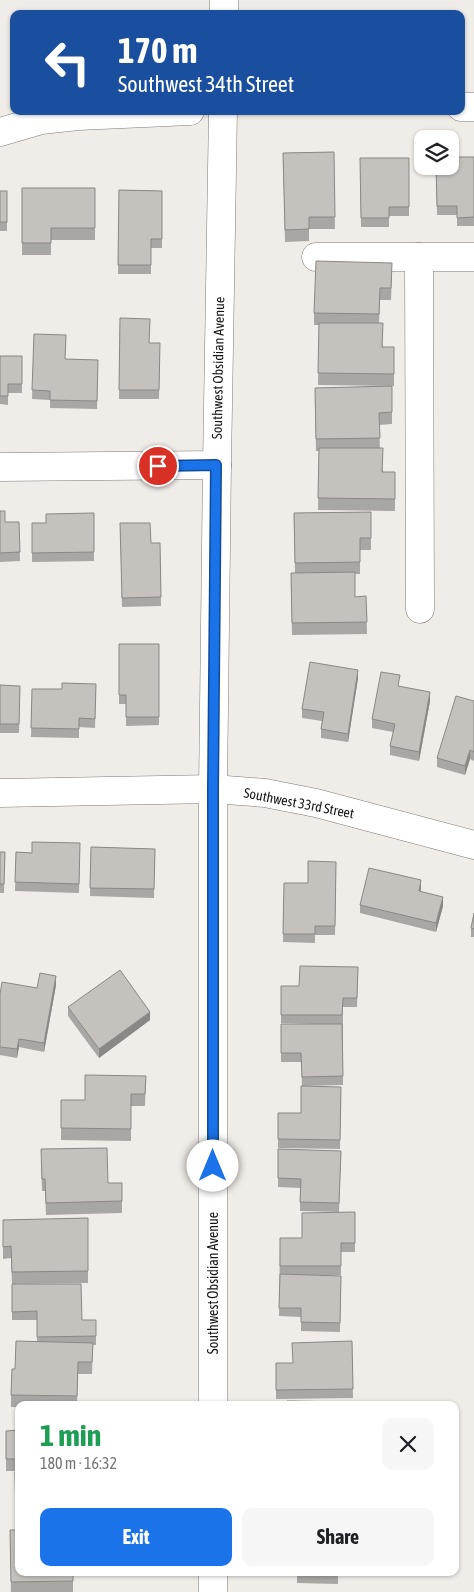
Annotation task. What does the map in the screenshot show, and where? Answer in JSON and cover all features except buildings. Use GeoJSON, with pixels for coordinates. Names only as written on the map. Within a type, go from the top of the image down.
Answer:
{"type":"FeatureCollection","features":[{"type":"Feature","properties":{"kind":"street"},"geometry":{"type":"LineString","coordinates":[[0,132],[41,120],[100,115]]}},
{"type":"Feature","properties":{"kind":"street","name":"Southwest Obsidian Avenue"},"geometry":{"type":"LineString","coordinates":[[213,1401],[213,789],[216,465],[223,115]]}},
{"type":"Feature","properties":{"kind":"street"},"geometry":{"type":"LineString","coordinates":[[316,257],[474,257]]}},
{"type":"Feature","properties":{"kind":"street"},"geometry":{"type":"LineString","coordinates":[[419,257],[420,608]]}},
{"type":"Feature","properties":{"kind":"street"},"geometry":{"type":"LineString","coordinates":[[0,467],[216,465]]}},
{"type":"Feature","properties":{"kind":"street","name":"Southwest 33rd Street"},"geometry":{"type":"LineString","coordinates":[[0,793],[213,789],[265,793],[316,803],[474,845]]}},
{"type":"Feature","properties":{"kind":"street"},"geometry":{"type":"LineString","coordinates":[[213,1576],[213,1592]]}},
{"type":"Feature","properties":{"kind":"route"},"geometry":{"type":"LineString","coordinates":[[158,466],[216,465],[213,789],[213,1166]]}}]}
